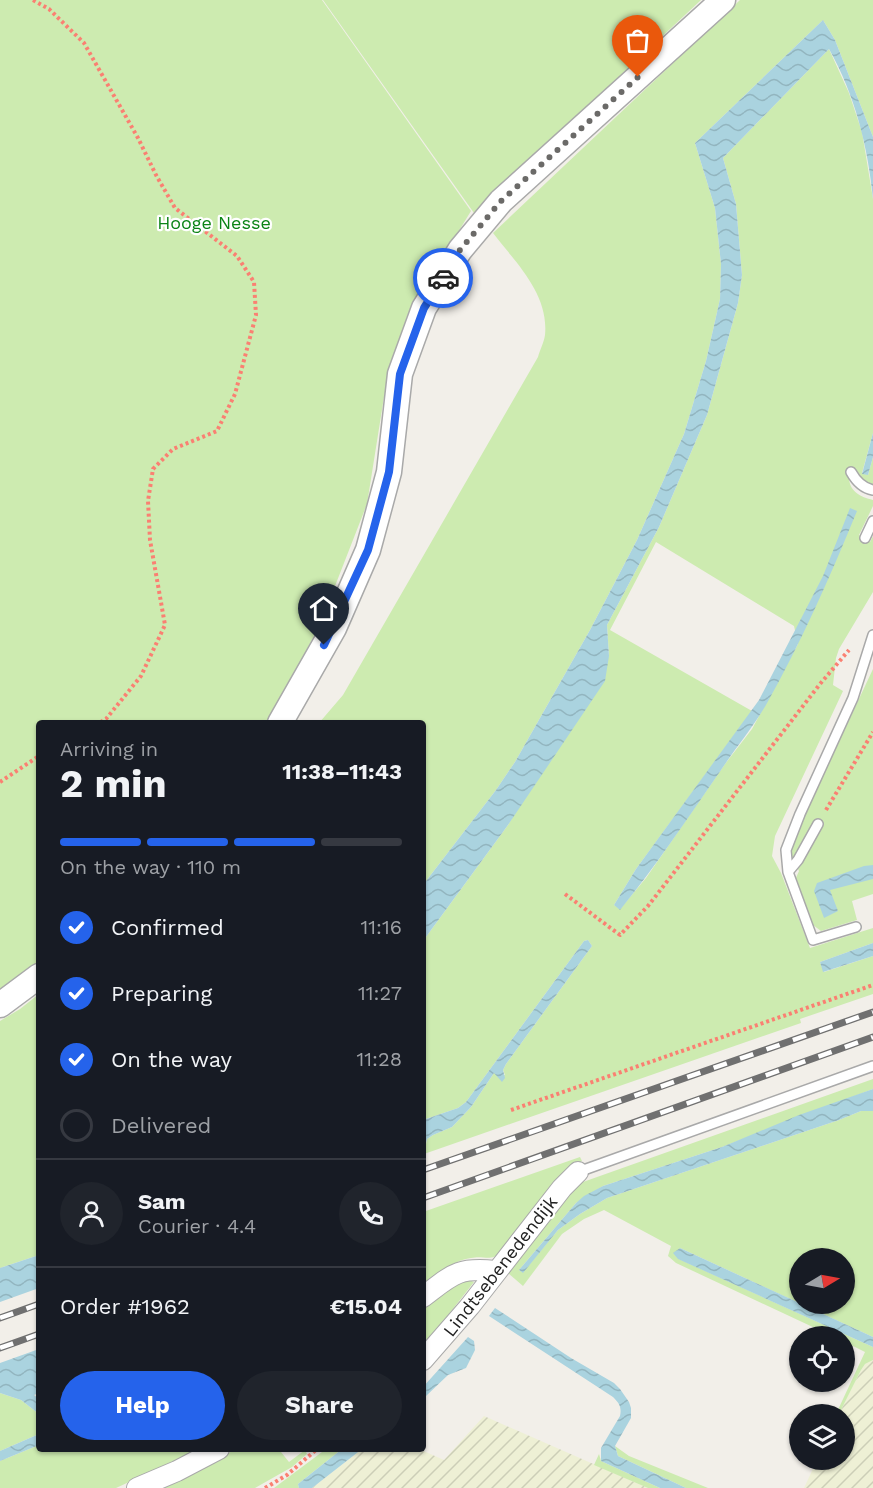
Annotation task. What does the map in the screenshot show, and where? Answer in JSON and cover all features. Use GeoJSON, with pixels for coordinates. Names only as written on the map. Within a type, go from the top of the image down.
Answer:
{"type":"FeatureCollection","features":[{"type":"Feature","properties":{"kind":"street"},"geometry":{"type":"LineString","coordinates":[[282,720],[334,628],[368,550],[389,472],[400,374],[424,308],[460,250],[501,201],[723,0]]}},
{"type":"Feature","properties":{"kind":"street"},"geometry":{"type":"LineString","coordinates":[[0,1005],[36,978]]}},
{"type":"Feature","properties":{"kind":"street","name":"Lindtsebenedendijk"},"geometry":{"type":"LineString","coordinates":[[426,1357],[459,1319],[562,1188],[578,1172]]}},
{"type":"Feature","properties":{"kind":"street"},"geometry":{"type":"LineString","coordinates":[[426,1295],[456,1273],[473,1269],[495,1271]]}},
{"type":"Feature","properties":{"kind":"street"},"geometry":{"type":"LineString","coordinates":[[137,1488],[213,1452]]}},
{"type":"Feature","properties":{"kind":"lane"},"geometry":{"type":"LineString","coordinates":[[851,472],[856,482],[873,490]]}},
{"type":"Feature","properties":{"kind":"lane"},"geometry":{"type":"LineString","coordinates":[[865,538],[873,521]]}},
{"type":"Feature","properties":{"kind":"lane"},"geometry":{"type":"LineString","coordinates":[[856,927],[813,940],[788,872],[786,850],[853,698],[873,635]]}},
{"type":"Feature","properties":{"kind":"lane"},"geometry":{"type":"LineString","coordinates":[[788,872],[798,860],[818,824]]}},
{"type":"Feature","properties":{"kind":"lane"},"geometry":{"type":"LineString","coordinates":[[578,1172],[873,1066]]}},
{"type":"Feature","properties":{"kind":"path"},"geometry":{"type":"LineString","coordinates":[[33,0],[49,9],[84,43],[175,208],[237,256],[254,282],[256,315],[236,394],[217,432],[173,449],[153,469],[148,501],[150,540],[165,625],[141,676],[104,720]]}},
{"type":"Feature","properties":{"kind":"path"},"geometry":{"type":"LineString","coordinates":[[565,894],[621,935],[648,906],[820,684],[851,648]]}},
{"type":"Feature","properties":{"kind":"path"},"geometry":{"type":"LineString","coordinates":[[818,824],[873,732]]}},
{"type":"Feature","properties":{"kind":"path"},"geometry":{"type":"LineString","coordinates":[[0,782],[36,758]]}},
{"type":"Feature","properties":{"kind":"path"},"geometry":{"type":"LineString","coordinates":[[511,1110],[873,985]]}},
{"type":"Feature","properties":{"kind":"path"},"geometry":{"type":"LineString","coordinates":[[265,1488],[287,1475],[314,1452]]}},
{"type":"Feature","properties":{"kind":"green space","name":"Hooge Nesse"},"geometry":{"type":"Polygon","coordinates":[[[0,0],[322,0],[471,211],[407,316],[384,397],[367,504],[321,622],[271,720],[36,720],[36,963],[0,990],[0,0]]]}},
{"type":"Feature","properties":{"kind":"green space"},"geometry":{"type":"Polygon","coordinates":[[[323,0],[701,0],[474,213],[323,0]]]}},
{"type":"Feature","properties":{"kind":"green space"},"geometry":{"type":"Polygon","coordinates":[[[740,0],[873,0],[873,137],[835,40],[823,20],[695,143],[715,208],[721,264],[720,299],[706,361],[684,434],[637,540],[590,630],[515,762],[426,881],[426,720],[322,720],[343,695],[538,357],[544,340],[545,320],[536,293],[521,268],[493,233],[740,0]]]}},
{"type":"Feature","properties":{"kind":"green space"},"geometry":{"type":"Polygon","coordinates":[[[829,49],[849,93],[862,132],[873,199],[873,433],[862,473],[868,475],[873,457],[873,485],[849,475],[849,481],[856,492],[873,500],[873,506],[859,535],[870,542],[873,536],[873,592],[839,649],[833,685],[843,691],[775,836],[772,856],[781,873],[810,948],[873,928],[873,943],[820,962],[824,972],[873,956],[873,994],[800,1019],[801,1023],[426,1153],[427,1139],[452,1127],[471,1107],[494,1073],[505,1075],[503,1070],[506,1064],[592,946],[588,940],[584,941],[466,1102],[458,1108],[426,1119],[426,937],[508,825],[609,656],[607,625],[659,527],[707,415],[738,303],[742,275],[736,204],[723,158],[829,49]],[[656,542],[610,630],[752,711],[636,869],[614,905],[620,909],[646,878],[752,729],[798,644],[794,626],[656,542]]]}},
{"type":"Feature","properties":{"kind":"green space"},"geometry":{"type":"Polygon","coordinates":[[[873,669],[873,894],[852,901],[857,920],[821,931],[813,925],[795,880],[798,869],[821,826],[814,822],[794,858],[791,858],[793,843],[873,669]]]}},
{"type":"Feature","properties":{"kind":"green space"},"geometry":{"type":"Polygon","coordinates":[[[36,996],[36,1256],[0,1268],[0,1021],[36,996]]]}},
{"type":"Feature","properties":{"kind":"green space"},"geometry":{"type":"Polygon","coordinates":[[[873,1079],[873,1089],[722,1147],[603,1186],[576,1203],[519,1270],[523,1272],[558,1230],[607,1198],[861,1111],[873,1111],[873,1337],[855,1329],[855,1326],[849,1326],[823,1314],[855,1314],[855,1248],[789,1248],[789,1298],[680,1248],[679,1259],[789,1309],[789,1314],[800,1314],[827,1326],[811,1326],[676,1263],[668,1256],[671,1246],[604,1210],[584,1219],[562,1234],[523,1286],[508,1273],[580,1177],[583,1182],[873,1079]]]}},
{"type":"Feature","properties":{"kind":"green space"},"geometry":{"type":"Polygon","coordinates":[[[580,1157],[582,1161],[575,1166],[502,1253],[490,1258],[464,1259],[445,1270],[426,1286],[426,1211],[580,1157]]]}},
{"type":"Feature","properties":{"kind":"green space"},"geometry":{"type":"Polygon","coordinates":[[[466,1279],[474,1282],[426,1343],[426,1303],[451,1285],[466,1279]]]}},
{"type":"Feature","properties":{"kind":"green space"},"geometry":{"type":"Polygon","coordinates":[[[855,1339],[873,1347],[873,1360],[865,1364],[855,1382],[855,1373],[865,1352],[855,1347],[855,1339]]]}},
{"type":"Feature","properties":{"kind":"green space"},"geometry":{"type":"Polygon","coordinates":[[[873,1360],[873,1488],[804,1488],[812,1470],[855,1470],[855,1404],[844,1404],[850,1392],[855,1392],[855,1382],[865,1364],[873,1360]]]}},
{"type":"Feature","properties":{"kind":"green space"},"geometry":{"type":"Polygon","coordinates":[[[846,1392],[850,1392],[844,1404],[841,1404],[846,1392]]]}},
{"type":"Feature","properties":{"kind":"green space"},"geometry":{"type":"Polygon","coordinates":[[[0,1393],[21,1400],[36,1412],[36,1435],[0,1451],[0,1393]]]}},
{"type":"Feature","properties":{"kind":"green space"},"geometry":{"type":"Polygon","coordinates":[[[484,1416],[648,1488],[312,1488],[358,1452],[426,1452],[444,1460],[484,1416]]]}},
{"type":"Feature","properties":{"kind":"green space"},"geometry":{"type":"Polygon","coordinates":[[[36,1446],[36,1452],[194,1452],[116,1488],[0,1488],[0,1461],[36,1446]]]}},
{"type":"Feature","properties":{"kind":"green space"},"geometry":{"type":"Polygon","coordinates":[[[615,1446],[629,1456],[708,1488],[686,1488],[618,1456],[615,1446]]]}},
{"type":"Feature","properties":{"kind":"green space"},"geometry":{"type":"Polygon","coordinates":[[[230,1452],[281,1452],[289,1462],[302,1452],[307,1454],[292,1467],[255,1488],[158,1488],[230,1452]]]}},
{"type":"Feature","properties":{"kind":"green space"},"geometry":{"type":"Polygon","coordinates":[[[322,1452],[338,1452],[298,1484],[299,1488],[274,1488],[322,1452]]]}},
{"type":"Feature","properties":{"kind":"green space"},"geometry":{"type":"Polygon","coordinates":[[[599,1454],[601,1461],[660,1488],[648,1488],[594,1465],[599,1454]]]}},
{"type":"Feature","properties":{"kind":"water"},"geometry":{"type":"Polygon","coordinates":[[[823,20],[835,40],[873,137],[873,199],[868,160],[859,122],[846,85],[829,49],[723,158],[736,204],[742,275],[738,303],[707,415],[659,527],[607,625],[609,656],[605,681],[508,825],[426,937],[426,881],[515,762],[590,630],[637,540],[684,434],[706,361],[720,299],[721,264],[715,208],[695,143],[823,20]]]}},
{"type":"Feature","properties":{"kind":"water"},"geometry":{"type":"Polygon","coordinates":[[[873,433],[873,457],[868,475],[862,474],[873,433]]]}},
{"type":"Feature","properties":{"kind":"water"},"geometry":{"type":"Polygon","coordinates":[[[850,508],[857,511],[803,634],[766,705],[671,842],[620,910],[614,905],[636,869],[759,700],[823,576],[850,508]]]}},
{"type":"Feature","properties":{"kind":"water"},"geometry":{"type":"Polygon","coordinates":[[[873,865],[873,879],[830,890],[838,911],[824,918],[814,891],[817,883],[864,866],[873,865]]]}},
{"type":"Feature","properties":{"kind":"water"},"geometry":{"type":"Polygon","coordinates":[[[588,940],[592,946],[506,1064],[503,1070],[505,1078],[502,1082],[494,1073],[471,1107],[452,1127],[433,1135],[426,1143],[426,1119],[458,1108],[466,1102],[584,941],[588,940]]]}},
{"type":"Feature","properties":{"kind":"water"},"geometry":{"type":"Polygon","coordinates":[[[873,943],[873,956],[823,972],[820,962],[873,943]]]}},
{"type":"Feature","properties":{"kind":"water"},"geometry":{"type":"Polygon","coordinates":[[[873,1089],[873,1111],[861,1111],[607,1198],[558,1230],[523,1273],[519,1270],[576,1203],[603,1186],[722,1147],[799,1115],[873,1089]]]}},
{"type":"Feature","properties":{"kind":"water"},"geometry":{"type":"Polygon","coordinates":[[[680,1248],[789,1298],[789,1309],[678,1259],[673,1253],[680,1248]]]}},
{"type":"Feature","properties":{"kind":"water"},"geometry":{"type":"Polygon","coordinates":[[[36,1256],[36,1289],[0,1302],[0,1268],[36,1256]]]}},
{"type":"Feature","properties":{"kind":"water"},"geometry":{"type":"Polygon","coordinates":[[[495,1308],[614,1383],[631,1408],[631,1418],[615,1446],[618,1456],[686,1488],[660,1488],[601,1461],[601,1448],[620,1416],[621,1410],[618,1403],[613,1397],[489,1316],[495,1308]]]}},
{"type":"Feature","properties":{"kind":"water"},"geometry":{"type":"Polygon","coordinates":[[[800,1314],[823,1314],[849,1326],[826,1326],[800,1314]]]}},
{"type":"Feature","properties":{"kind":"water"},"geometry":{"type":"Polygon","coordinates":[[[855,1329],[873,1337],[873,1347],[855,1339],[855,1329]]]}},
{"type":"Feature","properties":{"kind":"water"},"geometry":{"type":"Polygon","coordinates":[[[468,1337],[474,1341],[475,1350],[466,1368],[448,1375],[426,1396],[426,1384],[468,1337]]]}},
{"type":"Feature","properties":{"kind":"water"},"geometry":{"type":"Polygon","coordinates":[[[36,1350],[36,1394],[34,1395],[36,1412],[21,1400],[0,1393],[0,1363],[36,1350]]]}},
{"type":"Feature","properties":{"kind":"water"},"geometry":{"type":"Polygon","coordinates":[[[36,1435],[36,1446],[0,1461],[0,1451],[36,1435]]]}},
{"type":"Feature","properties":{"kind":"water"},"geometry":{"type":"Polygon","coordinates":[[[338,1452],[358,1452],[312,1488],[299,1488],[298,1484],[338,1452]]]}},
{"type":"Feature","properties":{"kind":"railway"},"geometry":{"type":"LineString","coordinates":[[426,1169],[873,1012]]}},
{"type":"Feature","properties":{"kind":"railway"},"geometry":{"type":"LineString","coordinates":[[426,1197],[873,1037]]}},
{"type":"Feature","properties":{"kind":"railway"},"geometry":{"type":"LineString","coordinates":[[0,1318],[36,1305]]}},
{"type":"Feature","properties":{"kind":"railway"},"geometry":{"type":"LineString","coordinates":[[0,1348],[36,1335]]}},
{"type":"Feature","properties":{"kind":"way so far"},"geometry":{"type":"LineString","coordinates":[[443,278],[460,250],[501,201],[638,77]]}},
{"type":"Feature","properties":{"kind":"route"},"geometry":{"type":"LineString","coordinates":[[324,645],[334,628],[368,550],[389,472],[400,374],[424,308],[443,278]]}}]}
